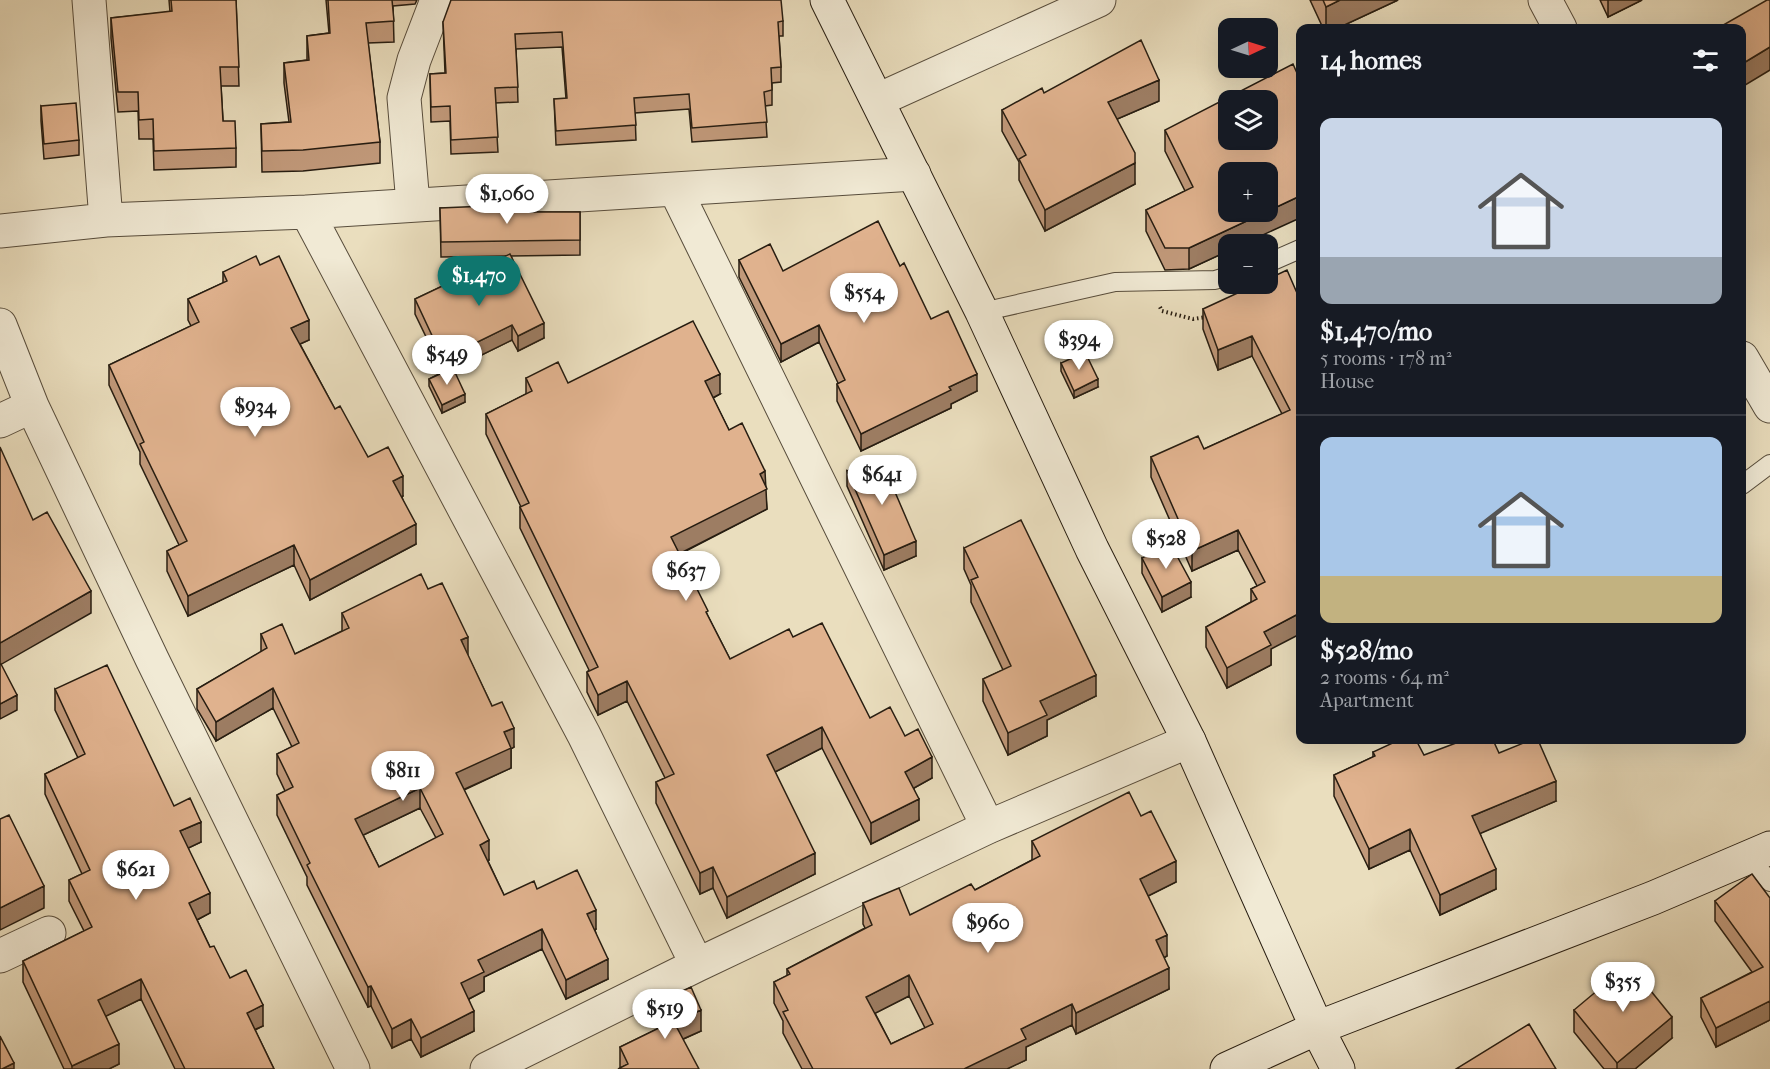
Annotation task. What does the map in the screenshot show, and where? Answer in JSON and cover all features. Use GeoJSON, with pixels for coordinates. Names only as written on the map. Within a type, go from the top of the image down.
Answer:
{"type":"FeatureCollection","features":[{"type":"Feature","properties":{"kind":"street"},"geometry":{"type":"LineString","coordinates":[[89,0],[106,220]]}},
{"type":"Feature","properties":{"kind":"street"},"geometry":{"type":"LineString","coordinates":[[413,204],[404,98],[414,60],[437,0]]}},
{"type":"Feature","properties":{"kind":"street"},"geometry":{"type":"LineString","coordinates":[[827,0],[982,312],[1092,549],[1189,741],[1317,1028],[1338,1069]]}},
{"type":"Feature","properties":{"kind":"street"},"geometry":{"type":"LineString","coordinates":[[878,100],[1099,0]]}},
{"type":"Feature","properties":{"kind":"street"},"geometry":{"type":"LineString","coordinates":[[1545,0],[1558,24]]}},
{"type":"Feature","properties":{"kind":"street"},"geometry":{"type":"LineString","coordinates":[[0,231],[106,220],[308,212],[413,204],[676,191],[914,174]]}},
{"type":"Feature","properties":{"kind":"street"},"geometry":{"type":"LineString","coordinates":[[676,191],[988,827]]}},
{"type":"Feature","properties":{"kind":"street"},"geometry":{"type":"LineString","coordinates":[[308,212],[584,735],[697,965]]}},
{"type":"Feature","properties":{"kind":"street"},"geometry":{"type":"LineString","coordinates":[[0,326],[32,406],[152,659],[353,1069]]}},
{"type":"Feature","properties":{"kind":"street"},"geometry":{"type":"LineString","coordinates":[[1746,365],[1770,406]]}},
{"type":"Feature","properties":{"kind":"street"},"geometry":{"type":"LineString","coordinates":[[0,421],[32,406]]}},
{"type":"Feature","properties":{"kind":"street"},"geometry":{"type":"LineString","coordinates":[[487,1069],[697,965],[988,827],[1189,741]]}},
{"type":"Feature","properties":{"kind":"street"},"geometry":{"type":"LineString","coordinates":[[1227,1069],[1317,1028],[1631,907],[1759,853]]}},
{"type":"Feature","properties":{"kind":"street"},"geometry":{"type":"LineString","coordinates":[[0,956],[49,933]]}},
{"type":"Feature","properties":{"kind":"lane"},"geometry":{"type":"LineString","coordinates":[[1278,259],[1296,251]]}},
{"type":"Feature","properties":{"kind":"lane"},"geometry":{"type":"LineString","coordinates":[[982,312],[1115,282],[1218,279]]}},
{"type":"Feature","properties":{"kind":"lane"},"geometry":{"type":"LineString","coordinates":[[1746,482],[1770,464]]}},
{"type":"Feature","properties":{"kind":"lane"},"geometry":{"type":"LineString","coordinates":[[1759,853],[1770,882]]}},
{"type":"Feature","properties":{"kind":"building"},"geometry":{"type":"Polygon","coordinates":[[[171,0],[236,0],[239,67],[220,67],[223,121],[235,121],[236,148],[154,151],[153,119],[139,120],[138,92],[118,92],[111,18],[172,11],[171,0]]]}},
{"type":"Feature","properties":{"kind":"building"},"geometry":{"type":"Polygon","coordinates":[[[328,0],[392,0],[394,21],[366,23],[380,142],[303,150],[262,151],[261,124],[291,122],[284,63],[309,60],[307,36],[330,33],[328,0]]]}},
{"type":"Feature","properties":{"kind":"building"},"geometry":{"type":"Polygon","coordinates":[[[451,0],[781,0],[783,21],[778,22],[781,67],[771,68],[772,90],[764,92],[767,122],[692,128],[689,94],[634,98],[636,125],[556,131],[554,99],[567,98],[562,32],[515,34],[518,87],[495,88],[498,137],[451,140],[450,106],[431,107],[430,74],[446,73],[443,22],[451,0]]]}},
{"type":"Feature","properties":{"kind":"building"},"geometry":{"type":"Polygon","coordinates":[[[1323,0],[1340,0],[1326,7],[1323,0]]]}},
{"type":"Feature","properties":{"kind":"building"},"geometry":{"type":"Polygon","coordinates":[[[1770,0],[1770,47],[1746,62],[1746,24],[1725,24],[1770,0]]]}},
{"type":"Feature","properties":{"kind":"building"},"geometry":{"type":"Polygon","coordinates":[[[1141,40],[1159,80],[1108,102],[1135,153],[1135,163],[1045,210],[1019,159],[1026,155],[1002,110],[1042,88],[1044,93],[1141,40]]]}},
{"type":"Feature","properties":{"kind":"building"},"geometry":{"type":"Polygon","coordinates":[[[1293,64],[1296,71],[1296,198],[1278,206],[1278,162],[1218,162],[1218,222],[1245,222],[1189,248],[1165,248],[1146,210],[1193,187],[1165,130],[1218,103],[1218,150],[1278,150],[1278,90],[1243,90],[1266,78],[1278,78],[1278,72],[1293,64]]]}},
{"type":"Feature","properties":{"kind":"building"},"geometry":{"type":"Polygon","coordinates":[[[76,103],[79,140],[44,144],[41,106],[76,103]]]}},
{"type":"Feature","properties":{"kind":"building"},"geometry":{"type":"Polygon","coordinates":[[[513,205],[513,212],[580,212],[580,240],[441,242],[440,208],[513,205]]]}},
{"type":"Feature","properties":{"kind":"building"},"geometry":{"type":"Polygon","coordinates":[[[878,221],[900,266],[904,263],[931,319],[948,311],[977,374],[949,387],[951,390],[861,434],[837,384],[845,380],[819,325],[781,344],[739,260],[770,244],[783,271],[878,221]]]}},
{"type":"Feature","properties":{"kind":"building"},"geometry":{"type":"Polygon","coordinates":[[[510,254],[544,323],[518,336],[512,325],[443,359],[415,299],[510,254]]]}},
{"type":"Feature","properties":{"kind":"building"},"geometry":{"type":"Polygon","coordinates":[[[256,256],[260,265],[279,256],[309,320],[291,328],[335,409],[340,406],[368,457],[388,447],[403,476],[393,481],[416,524],[310,580],[294,545],[188,596],[167,551],[187,541],[140,444],[144,442],[109,365],[199,322],[188,299],[227,281],[223,272],[256,256]]]}},
{"type":"Feature","properties":{"kind":"building"},"geometry":{"type":"Polygon","coordinates":[[[1287,270],[1296,291],[1296,615],[1264,632],[1271,645],[1227,668],[1206,627],[1257,599],[1251,589],[1265,582],[1238,530],[1192,551],[1151,457],[1198,436],[1204,449],[1290,410],[1252,336],[1218,350],[1203,309],[1235,294],[1278,294],[1278,274],[1287,270]]]}},
{"type":"Feature","properties":{"kind":"building"},"geometry":{"type":"Polygon","coordinates":[[[693,321],[720,374],[705,381],[729,430],[742,423],[765,471],[760,474],[767,489],[671,537],[730,659],[789,629],[793,637],[822,623],[870,718],[890,707],[905,736],[918,729],[932,757],[905,772],[919,799],[871,823],[822,727],[767,755],[815,853],[727,897],[713,867],[700,873],[656,782],[674,774],[627,681],[598,695],[587,672],[598,667],[520,507],[529,503],[486,414],[532,391],[526,378],[558,362],[568,383],[693,321]]]}},
{"type":"Feature","properties":{"kind":"building"},"geometry":{"type":"Polygon","coordinates":[[[1085,352],[1098,379],[1074,391],[1061,363],[1085,352]]]}},
{"type":"Feature","properties":{"kind":"building"},"geometry":{"type":"Polygon","coordinates":[[[453,368],[465,394],[442,405],[429,379],[453,368]]]}},
{"type":"Feature","properties":{"kind":"building"},"geometry":{"type":"Polygon","coordinates":[[[0,447],[33,520],[47,512],[91,591],[0,643],[0,447]]]}},
{"type":"Feature","properties":{"kind":"building"},"geometry":{"type":"Polygon","coordinates":[[[880,457],[916,541],[884,555],[847,471],[880,457]]]}},
{"type":"Feature","properties":{"kind":"building"},"geometry":{"type":"Polygon","coordinates":[[[1021,520],[1096,675],[1040,701],[1047,715],[1008,733],[983,679],[1011,666],[971,580],[978,577],[964,548],[1021,520]]]}},
{"type":"Feature","properties":{"kind":"building"},"geometry":{"type":"Polygon","coordinates":[[[1170,543],[1191,582],[1162,597],[1142,558],[1170,543]]]}},
{"type":"Feature","properties":{"kind":"building"},"geometry":{"type":"Polygon","coordinates":[[[421,574],[428,589],[442,583],[468,637],[461,640],[492,706],[502,702],[514,728],[504,732],[511,748],[456,773],[489,840],[480,845],[504,895],[534,881],[537,889],[577,870],[596,910],[587,914],[608,959],[566,980],[542,929],[478,960],[484,972],[461,983],[474,1011],[421,1038],[411,1019],[392,1029],[371,986],[368,987],[307,865],[310,863],[277,795],[293,787],[277,754],[299,743],[273,688],[216,722],[197,689],[267,648],[261,634],[282,624],[295,654],[349,628],[342,613],[421,574]],[[420,788],[355,819],[379,867],[443,834],[420,788]]]}},
{"type":"Feature","properties":{"kind":"building"},"geometry":{"type":"Polygon","coordinates":[[[0,665],[17,695],[0,704],[0,665]]]}},
{"type":"Feature","properties":{"kind":"building"},"geometry":{"type":"Polygon","coordinates":[[[107,665],[174,806],[190,798],[201,822],[180,831],[210,893],[189,903],[210,947],[214,946],[230,978],[246,970],[263,1005],[247,1013],[274,1069],[185,1069],[141,979],[98,1000],[119,1044],[72,1066],[23,961],[92,927],[69,880],[90,870],[45,774],[85,754],[55,689],[107,665]]]}},
{"type":"Feature","properties":{"kind":"building"},"geometry":{"type":"Polygon","coordinates":[[[1390,744],[1418,744],[1424,755],[1453,744],[1495,744],[1499,753],[1521,744],[1540,744],[1556,781],[1472,816],[1496,869],[1440,895],[1410,829],[1369,849],[1334,775],[1375,756],[1373,752],[1390,744]]]}},
{"type":"Feature","properties":{"kind":"building"},"geometry":{"type":"Polygon","coordinates":[[[1129,792],[1141,816],[1151,811],[1176,861],[1140,879],[1167,935],[1156,940],[1169,968],[1076,1013],[1072,1004],[1021,1029],[1026,1039],[964,1069],[813,1069],[783,1012],[788,1010],[774,982],[790,974],[787,969],[872,925],[863,903],[899,888],[910,915],[971,884],[975,890],[1040,856],[1032,841],[1129,792]],[[909,975],[866,997],[891,1044],[933,1024],[909,975]]]}},
{"type":"Feature","properties":{"kind":"building"},"geometry":{"type":"Polygon","coordinates":[[[9,815],[44,886],[0,908],[0,819],[9,815]]]}},
{"type":"Feature","properties":{"kind":"building"},"geometry":{"type":"Polygon","coordinates":[[[1752,874],[1770,898],[1770,1001],[1716,1028],[1701,998],[1763,967],[1715,901],[1752,874]]]}},
{"type":"Feature","properties":{"kind":"building"},"geometry":{"type":"Polygon","coordinates":[[[1629,964],[1672,1017],[1617,1063],[1574,1010],[1629,964]]]}},
{"type":"Feature","properties":{"kind":"building"},"geometry":{"type":"Polygon","coordinates":[[[691,987],[701,1010],[674,1022],[699,1069],[618,1069],[628,1064],[620,1047],[673,1021],[665,999],[691,987]]]}},
{"type":"Feature","properties":{"kind":"building"},"geometry":{"type":"Polygon","coordinates":[[[1529,1024],[1556,1069],[1456,1069],[1529,1024]]]}},
{"type":"Feature","properties":{"kind":"building"},"geometry":{"type":"Polygon","coordinates":[[[0,1036],[14,1063],[2,1069],[0,1069],[0,1036]]]}}]}
